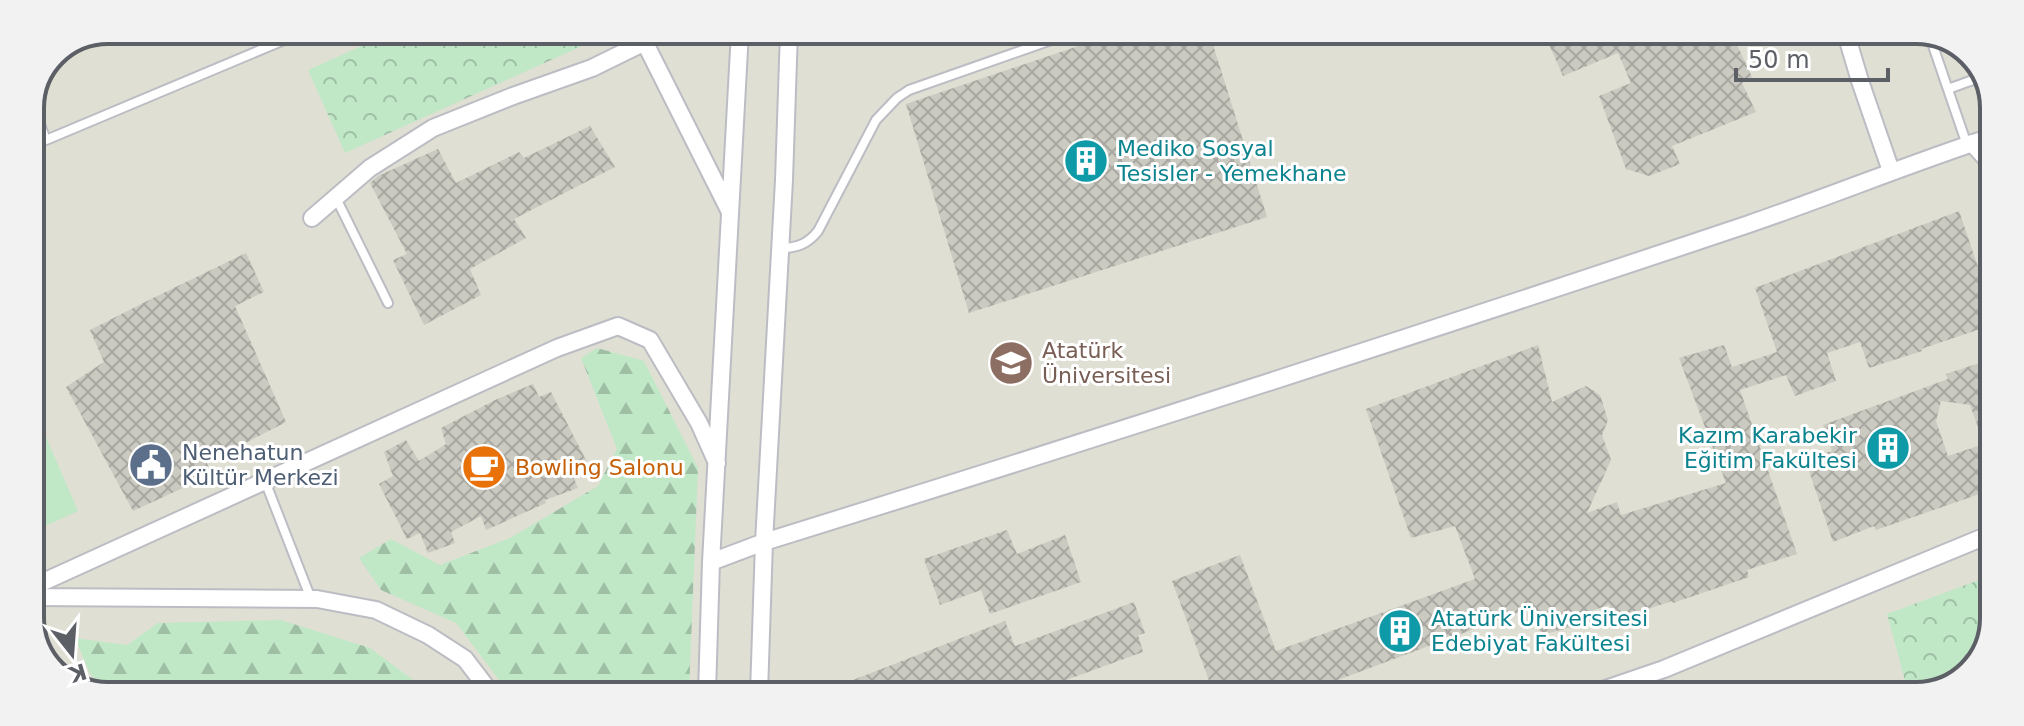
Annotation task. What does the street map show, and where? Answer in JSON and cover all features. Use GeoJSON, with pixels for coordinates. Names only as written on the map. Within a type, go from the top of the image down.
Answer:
{"type":"FeatureCollection","features":[{"type":"Feature","properties":{"kind":"street"},"geometry":{"type":"LineString","coordinates":[[312,218],[370,168],[433,128],[592,68],[630,44]]}},
{"type":"Feature","properties":{"kind":"street"},"geometry":{"type":"LineString","coordinates":[[646,44],[730,213]]}},
{"type":"Feature","properties":{"kind":"street"},"geometry":{"type":"LineString","coordinates":[[707,682],[739,44]]}},
{"type":"Feature","properties":{"kind":"street"},"geometry":{"type":"LineString","coordinates":[[759,682],[788,44]]}},
{"type":"Feature","properties":{"kind":"street"},"geometry":{"type":"LineString","coordinates":[[1849,44],[1891,171]]}},
{"type":"Feature","properties":{"kind":"street"},"geometry":{"type":"LineString","coordinates":[[711,562],[764,542],[1224,397],[1753,222],[1980,140]]}},
{"type":"Feature","properties":{"kind":"street"},"geometry":{"type":"LineString","coordinates":[[1969,144],[1980,154]]}},
{"type":"Feature","properties":{"kind":"street"},"geometry":{"type":"LineString","coordinates":[[44,582],[557,348],[618,326],[650,340],[699,423],[717,463]]}},
{"type":"Feature","properties":{"kind":"street"},"geometry":{"type":"LineString","coordinates":[[1626,682],[1980,539]]}},
{"type":"Feature","properties":{"kind":"street"},"geometry":{"type":"LineString","coordinates":[[44,597],[311,599],[376,610],[428,635],[465,659],[483,682]]}},
{"type":"Feature","properties":{"kind":"lane"},"geometry":{"type":"LineString","coordinates":[[44,135],[46,140],[275,44]]}},
{"type":"Feature","properties":{"kind":"lane"},"geometry":{"type":"LineString","coordinates":[[780,249],[805,244],[818,231],[876,120],[897,98],[909,90],[1040,44]]}},
{"type":"Feature","properties":{"kind":"lane"},"geometry":{"type":"LineString","coordinates":[[1933,46],[1969,144]]}},
{"type":"Feature","properties":{"kind":"lane"},"geometry":{"type":"LineString","coordinates":[[1948,89],[1973,80]]}},
{"type":"Feature","properties":{"kind":"lane"},"geometry":{"type":"LineString","coordinates":[[336,198],[388,303]]}},
{"type":"Feature","properties":{"kind":"lane"},"geometry":{"type":"LineString","coordinates":[[265,481],[311,599]]}},
{"type":"Feature","properties":{"kind":"shaded area","name":"Atatürk Üniversitesi"},"geometry":{"type":"Polygon","coordinates":[[[1916,44],[1937,47],[1955,57],[1967,69],[1975,83],[1980,104],[1980,618],[1977,639],[1969,654],[1955,669],[1937,679],[1916,682],[108,682],[87,679],[72,671],[57,657],[49,643],[44,622],[44,108],[45,95],[55,72],[72,55],[95,45],[1916,44]]]}},
{"type":"Feature","properties":{"kind":"green space"},"geometry":{"type":"Polygon","coordinates":[[[366,44],[582,46],[345,153],[308,70],[366,44]]]}},
{"type":"Feature","properties":{"kind":"green space"},"geometry":{"type":"Polygon","coordinates":[[[597,348],[644,361],[698,468],[689,682],[501,682],[456,623],[381,590],[359,558],[391,539],[440,565],[510,538],[598,486],[617,449],[581,358],[597,348]]]}},
{"type":"Feature","properties":{"kind":"green space"},"geometry":{"type":"Polygon","coordinates":[[[44,432],[78,511],[44,527],[44,432]]]}},
{"type":"Feature","properties":{"kind":"green space"},"geometry":{"type":"Polygon","coordinates":[[[1980,580],[1977,639],[1969,654],[1955,669],[1937,679],[1905,682],[1887,614],[1980,580]]]}},
{"type":"Feature","properties":{"kind":"green space"},"geometry":{"type":"Polygon","coordinates":[[[281,620],[370,648],[416,682],[108,682],[97,681],[90,674],[75,638],[127,645],[158,623],[281,620]]]}},
{"type":"Feature","properties":{"kind":"building","name":"Mediko Sosyal Tesisler - Yemekhane"},"geometry":{"type":"Polygon","coordinates":[[[1084,44],[1213,44],[1267,217],[969,313],[906,104],[1084,44]]]}},
{"type":"Feature","properties":{"kind":"building"},"geometry":{"type":"Polygon","coordinates":[[[1549,44],[1737,44],[1752,77],[1742,83],[1756,112],[1672,146],[1680,164],[1649,176],[1626,169],[1599,96],[1631,83],[1618,53],[1563,76],[1549,44]]]}},
{"type":"Feature","properties":{"kind":"building"},"geometry":{"type":"Polygon","coordinates":[[[590,126],[615,167],[514,219],[526,238],[470,269],[481,295],[424,325],[393,260],[407,254],[370,183],[378,176],[438,149],[456,183],[519,152],[524,158],[590,126]]]}},
{"type":"Feature","properties":{"kind":"building"},"geometry":{"type":"Polygon","coordinates":[[[1959,211],[1980,273],[1980,329],[1869,368],[1860,342],[1827,353],[1836,381],[1795,396],[1786,375],[1740,390],[1797,554],[1747,570],[1749,577],[1673,603],[1615,620],[1609,605],[1570,618],[1572,627],[1541,635],[1533,607],[1333,682],[1210,682],[1172,581],[1240,555],[1276,651],[1475,579],[1455,526],[1411,538],[1366,409],[1538,345],[1552,402],[1586,386],[1600,395],[1608,420],[1602,435],[1611,460],[1587,513],[1617,502],[1621,515],[1726,483],[1679,358],[1724,345],[1732,367],[1777,352],[1755,288],[1959,211]]]}},
{"type":"Feature","properties":{"kind":"building"},"geometry":{"type":"Polygon","coordinates":[[[246,253],[264,292],[235,306],[286,422],[207,463],[211,475],[133,511],[66,387],[104,362],[90,330],[246,253]]]}},
{"type":"Feature","properties":{"kind":"building","name":"Kazım Karabekir Eğitim Fakültesi"},"geometry":{"type":"Polygon","coordinates":[[[1980,363],[1980,433],[1970,405],[1941,401],[1936,421],[1948,456],[1980,445],[1980,494],[1876,530],[1874,526],[1833,542],[1805,459],[1832,451],[1823,425],[1948,379],[1946,374],[1980,363]]]}},
{"type":"Feature","properties":{"kind":"building","name":"Bowling Salonu"},"geometry":{"type":"Polygon","coordinates":[[[533,384],[539,397],[551,392],[588,464],[570,469],[578,488],[545,500],[546,503],[486,530],[481,516],[451,532],[455,543],[428,553],[420,533],[407,539],[379,484],[393,476],[384,452],[406,440],[419,461],[446,444],[441,428],[533,384]]]}},
{"type":"Feature","properties":{"kind":"building"},"geometry":{"type":"Polygon","coordinates":[[[1007,530],[1017,554],[1065,535],[1081,582],[990,614],[981,590],[940,605],[924,559],[1007,530]]]}},
{"type":"Feature","properties":{"kind":"building"},"geometry":{"type":"Polygon","coordinates":[[[1134,602],[1145,633],[1138,635],[1143,652],[1061,682],[848,682],[1005,621],[1015,646],[1134,602]]]}},
{"type":"Feature","properties":{"kind":"place","name":"Mediko Sosyal Tesisler - Yemekhane"},"geometry":{"type":"Point","coordinates":[1086,161]}},
{"type":"Feature","properties":{"kind":"place","name":"Atatürk Üniversitesi"},"geometry":{"type":"Point","coordinates":[1011,363]}},
{"type":"Feature","properties":{"kind":"place","name":"Kazım Karabekir Eğitim Fakültesi"},"geometry":{"type":"Point","coordinates":[1888,448]}},
{"type":"Feature","properties":{"kind":"place","name":"Nenehatun Kültür Merkezi"},"geometry":{"type":"Point","coordinates":[151,465]}},
{"type":"Feature","properties":{"kind":"place","name":"Bowling Salonu"},"geometry":{"type":"Point","coordinates":[484,467]}},
{"type":"Feature","properties":{"kind":"place","name":"Atatürk Üniversitesi Edebiyat Fakültesi"},"geometry":{"type":"Point","coordinates":[1400,631]}}]}
